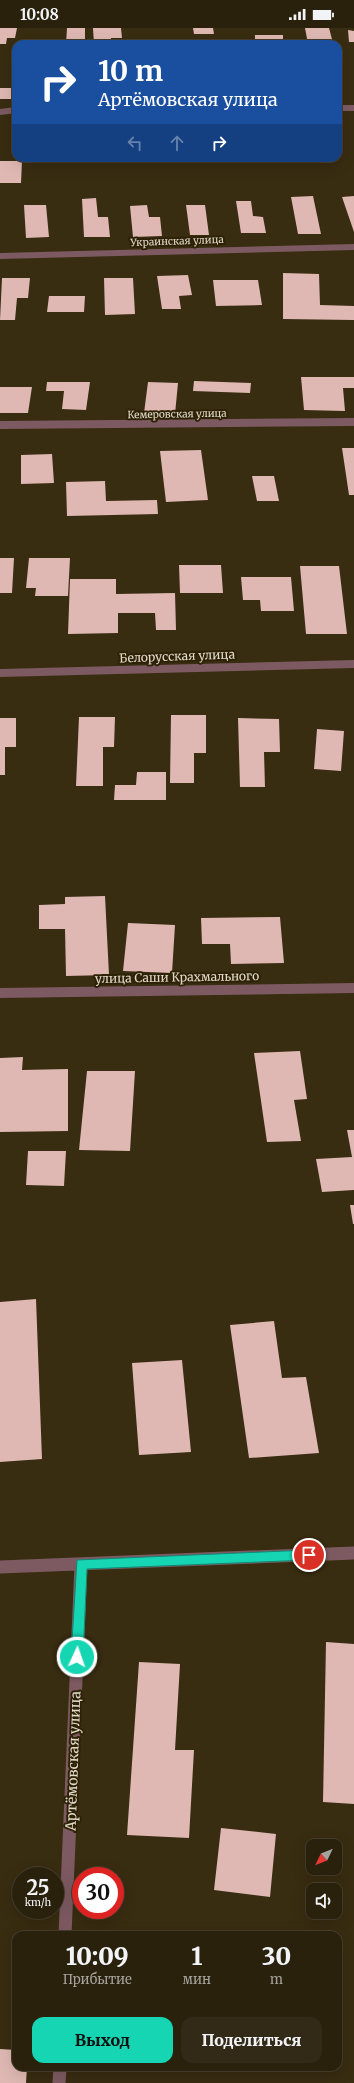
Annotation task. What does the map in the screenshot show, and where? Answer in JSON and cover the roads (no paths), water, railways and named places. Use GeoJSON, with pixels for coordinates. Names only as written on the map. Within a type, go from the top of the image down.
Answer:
{"type":"FeatureCollection","features":[{"type":"Feature","properties":{"kind":"street"},"geometry":{"type":"LineString","coordinates":[[342,108],[354,108]]}},
{"type":"Feature","properties":{"kind":"street"},"geometry":{"type":"LineString","coordinates":[[0,112],[12,110]]}},
{"type":"Feature","properties":{"kind":"street","name":"Украинская улица"},"geometry":{"type":"LineString","coordinates":[[0,256],[354,247]]}},
{"type":"Feature","properties":{"kind":"street","name":"Кемеровская улица"},"geometry":{"type":"LineString","coordinates":[[0,425],[354,422]]}},
{"type":"Feature","properties":{"kind":"street","name":"Белорусская улица"},"geometry":{"type":"LineString","coordinates":[[0,673],[354,664]]}},
{"type":"Feature","properties":{"kind":"street","name":"улица Саши Крахмального"},"geometry":{"type":"LineString","coordinates":[[0,993],[354,988]]}},
{"type":"Feature","properties":{"kind":"street"},"geometry":{"type":"LineString","coordinates":[[0,1567],[354,1553]]}},
{"type":"Feature","properties":{"kind":"street","name":"Артёмовская улица"},"geometry":{"type":"LineString","coordinates":[[65,1931],[81,1564]]}},
{"type":"Feature","properties":{"kind":"street"},"geometry":{"type":"LineString","coordinates":[[59,2083],[60,2071]]}}]}
